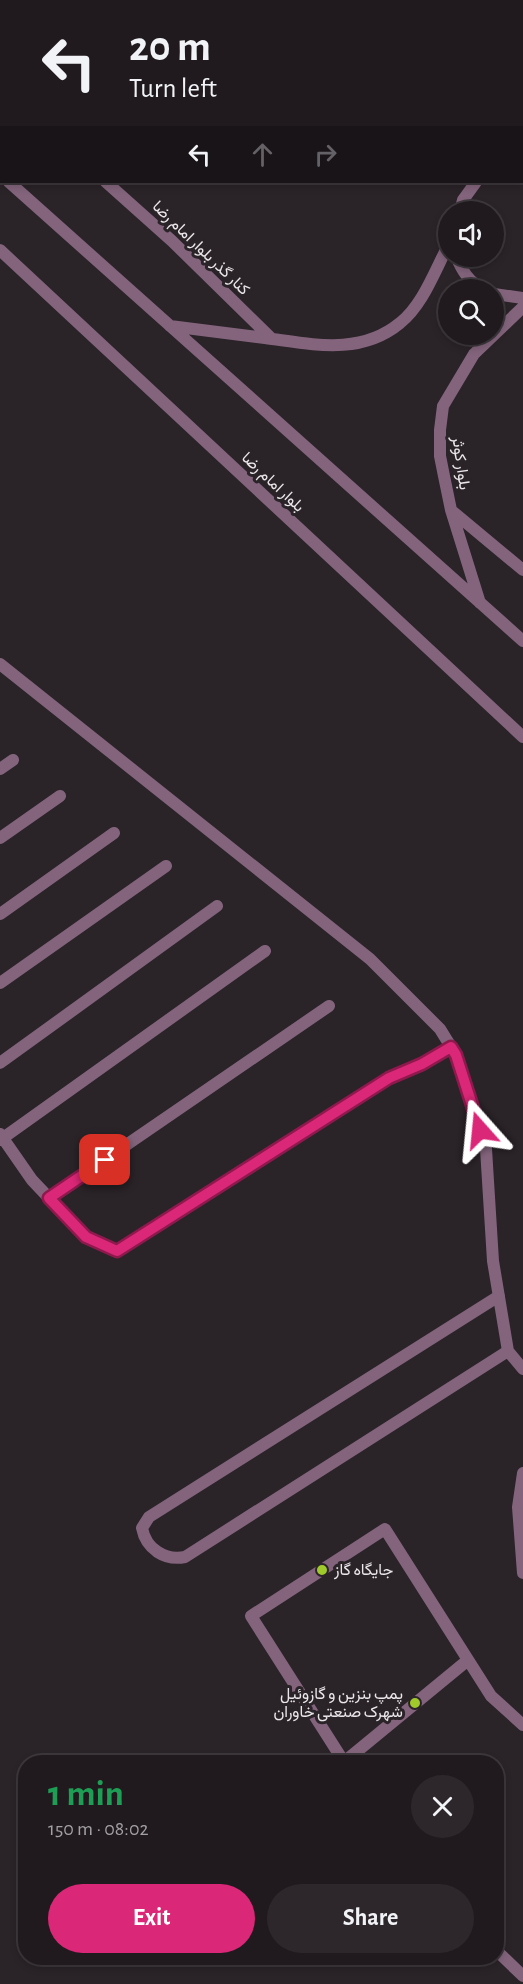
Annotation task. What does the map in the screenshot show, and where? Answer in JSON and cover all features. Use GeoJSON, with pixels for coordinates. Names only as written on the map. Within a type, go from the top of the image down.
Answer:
{"type":"FeatureCollection","features":[{"type":"Feature","properties":{"kind":"street"},"geometry":{"type":"LineString","coordinates":[[10,183],[523,642]]}},
{"type":"Feature","properties":{"kind":"street","name":"کنار گذر بلوار امام رضا"},"geometry":{"type":"LineString","coordinates":[[107,183],[172,241],[272,339]]}},
{"type":"Feature","properties":{"kind":"street"},"geometry":{"type":"LineString","coordinates":[[463,201],[475,183]]}},
{"type":"Feature","properties":{"kind":"street","name":"بلوار امام رضا"},"geometry":{"type":"LineString","coordinates":[[0,250],[523,737]]}},
{"type":"Feature","properties":{"kind":"street"},"geometry":{"type":"LineString","coordinates":[[170,326],[330,347],[353,345],[375,338],[401,322],[418,301],[438,264]]}},
{"type":"Feature","properties":{"kind":"street"},"geometry":{"type":"LineString","coordinates":[[461,267],[470,279]]}},
{"type":"Feature","properties":{"kind":"street"},"geometry":{"type":"LineString","coordinates":[[504,295],[523,298]]}},
{"type":"Feature","properties":{"kind":"street","name":"بلوار کوثر"},"geometry":{"type":"LineString","coordinates":[[480,603],[451,510],[440,456],[443,406],[474,354],[523,307]]}},
{"type":"Feature","properties":{"kind":"street"},"geometry":{"type":"LineString","coordinates":[[451,510],[523,570]]}},
{"type":"Feature","properties":{"kind":"street"},"geometry":{"type":"LineString","coordinates":[[0,664],[370,959],[440,1029],[456,1055],[486,1149],[493,1261],[508,1351],[523,1369]]}},
{"type":"Feature","properties":{"kind":"street"},"geometry":{"type":"LineString","coordinates":[[0,769],[13,760]]}},
{"type":"Feature","properties":{"kind":"street"},"geometry":{"type":"LineString","coordinates":[[0,838],[60,796]]}},
{"type":"Feature","properties":{"kind":"street"},"geometry":{"type":"LineString","coordinates":[[0,914],[114,833]]}},
{"type":"Feature","properties":{"kind":"street"},"geometry":{"type":"LineString","coordinates":[[0,983],[166,866]]}},
{"type":"Feature","properties":{"kind":"street"},"geometry":{"type":"LineString","coordinates":[[0,1063],[217,906]]}},
{"type":"Feature","properties":{"kind":"street"},"geometry":{"type":"LineString","coordinates":[[265,951],[1,1137],[32,1180],[86,1237],[117,1251],[389,1078],[422,1064],[451,1047]]}},
{"type":"Feature","properties":{"kind":"street"},"geometry":{"type":"LineString","coordinates":[[49,1198],[329,1006]]}},
{"type":"Feature","properties":{"kind":"street"},"geometry":{"type":"LineString","coordinates":[[499,1296],[149,1517],[142,1528],[143,1538],[159,1554],[173,1559],[185,1557],[508,1351]]}},
{"type":"Feature","properties":{"kind":"street"},"geometry":{"type":"LineString","coordinates":[[523,1473],[518,1508],[523,1574]]}},
{"type":"Feature","properties":{"kind":"street"},"geometry":{"type":"LineString","coordinates":[[340,1755],[251,1616],[385,1529],[492,1696],[523,1725]]}},
{"type":"Feature","properties":{"kind":"street"},"geometry":{"type":"LineString","coordinates":[[353,1755],[468,1660]]}},
{"type":"Feature","properties":{"kind":"street"},"geometry":{"type":"LineString","coordinates":[[504,1958],[523,1976]]}},
{"type":"Feature","properties":{"kind":"place","name":"جایگاه گاز"},"geometry":{"type":"Point","coordinates":[322,1570]}},
{"type":"Feature","properties":{"kind":"place","name":"پمپ بنزین و گازوئیل شهرک صنعتی خاوران"},"geometry":{"type":"Point","coordinates":[415,1703]}},
{"type":"Feature","properties":{"kind":"route"},"geometry":{"type":"LineString","coordinates":[[105,1160],[49,1198],[86,1237],[117,1251],[389,1078],[422,1064],[451,1047],[456,1055],[480,1130]]}}]}
